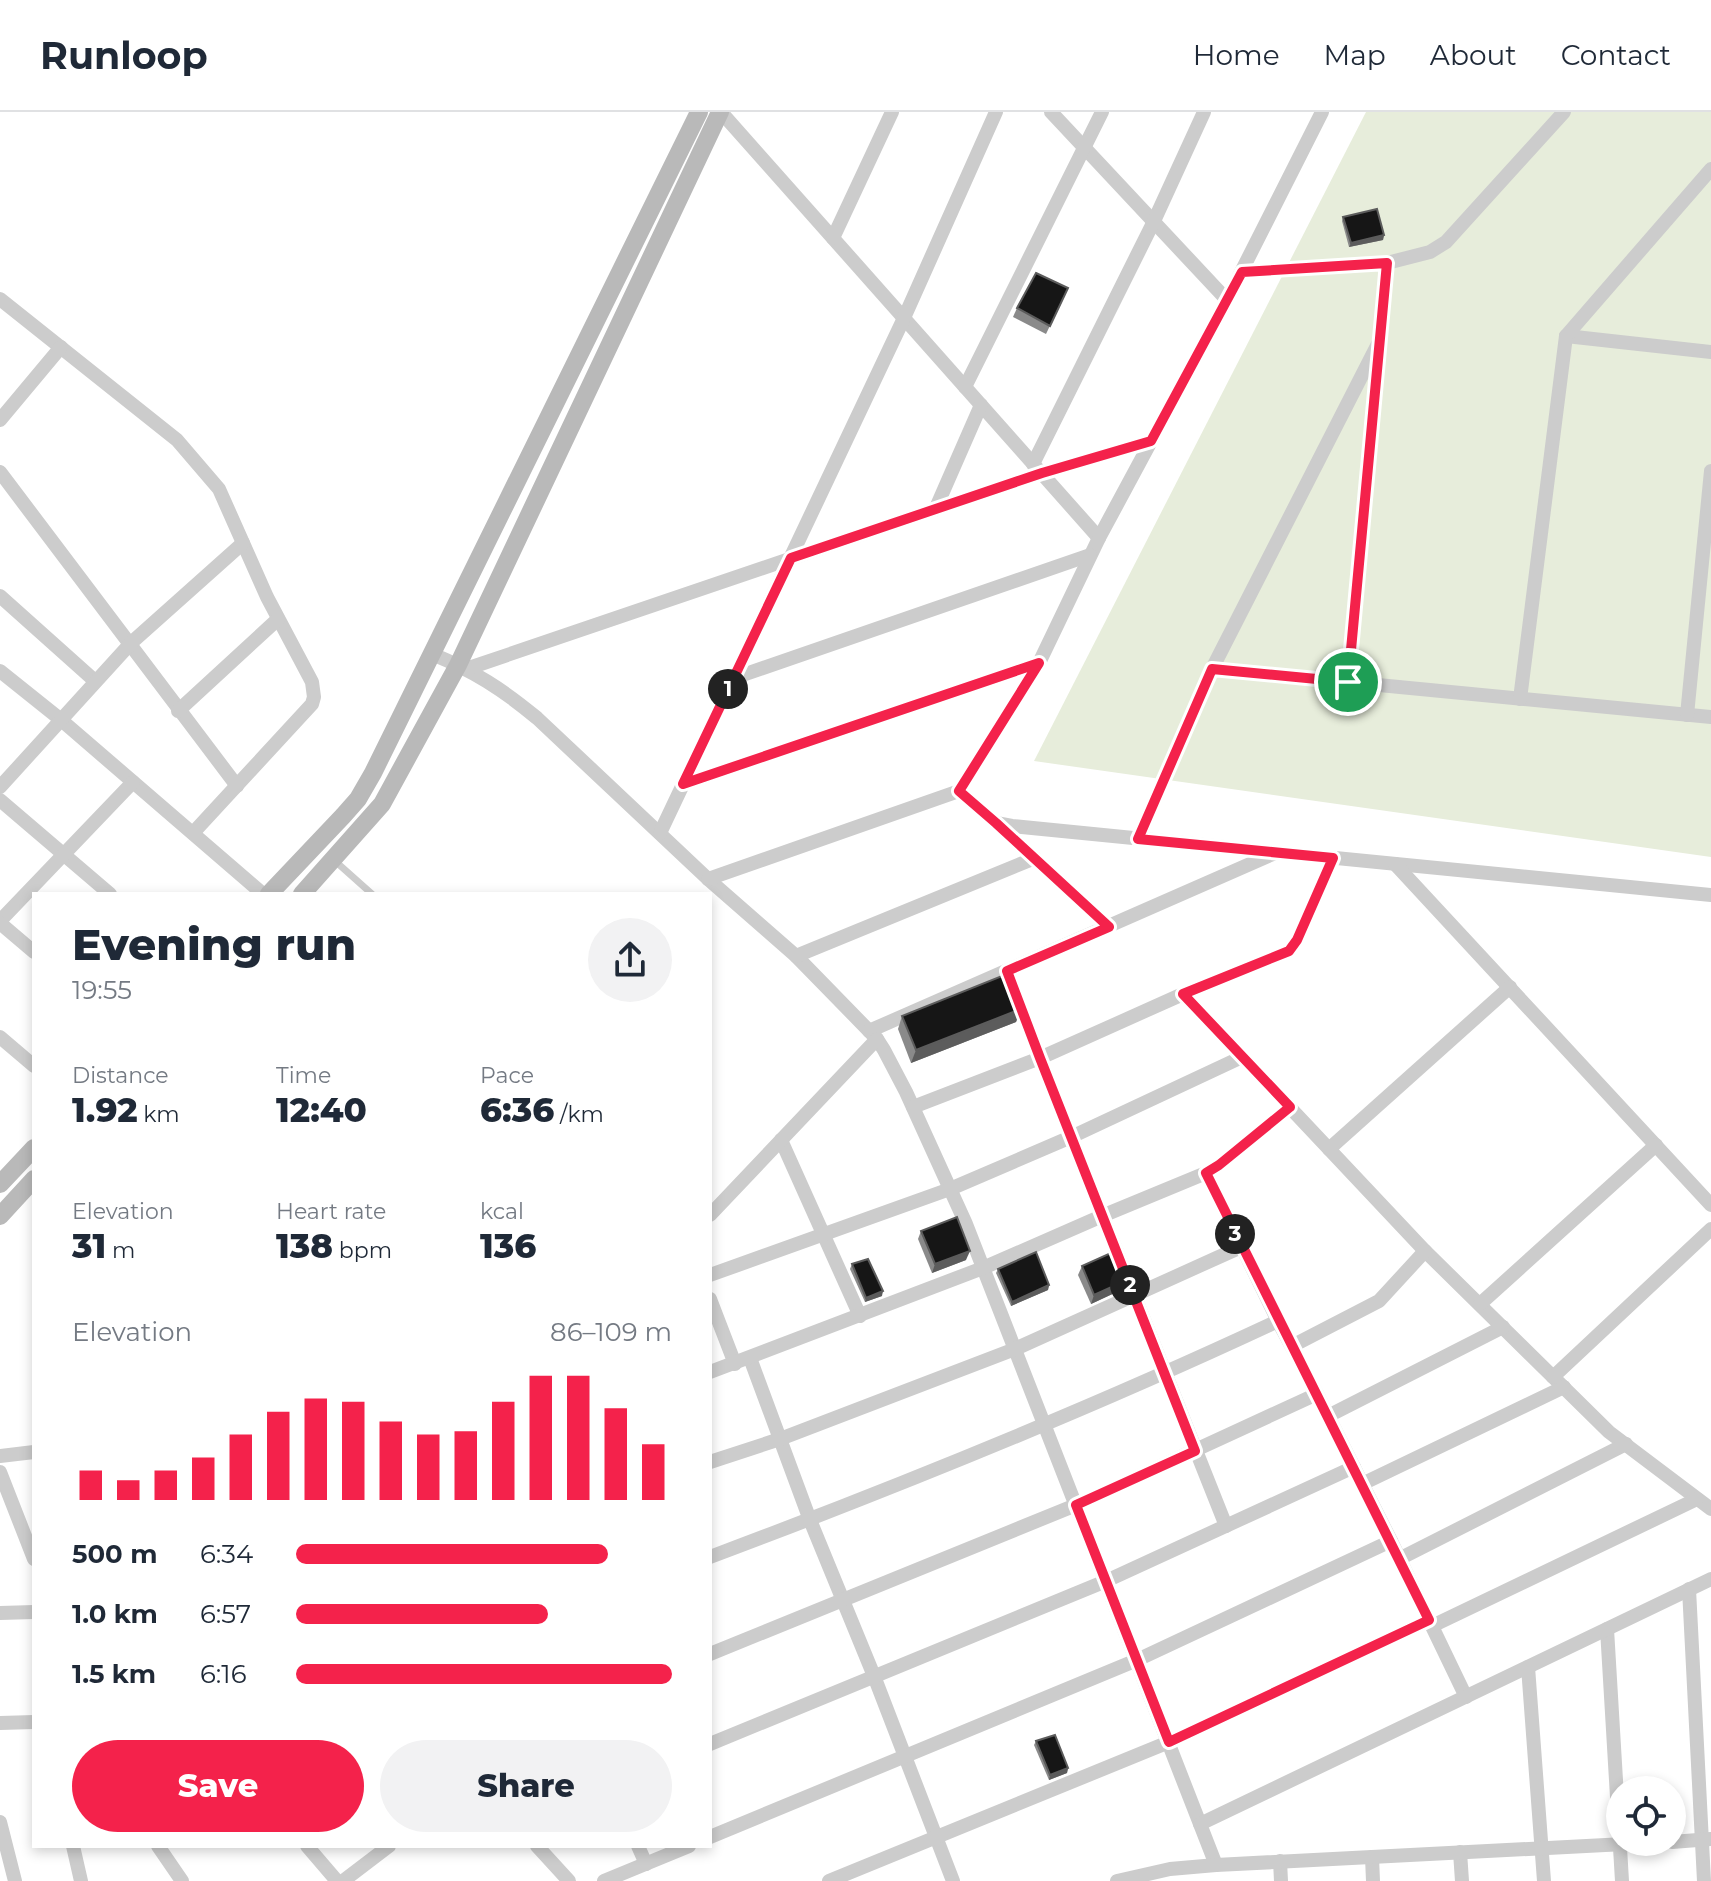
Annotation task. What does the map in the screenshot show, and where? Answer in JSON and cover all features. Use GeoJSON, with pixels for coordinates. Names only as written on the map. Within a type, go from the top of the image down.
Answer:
{"type":"FeatureCollection","features":[{"type":"Feature","properties":{"kind":"street"},"geometry":{"type":"LineString","coordinates":[[268,892],[358,799],[699,112]]}},
{"type":"Feature","properties":{"kind":"street"},"geometry":{"type":"LineString","coordinates":[[304,892],[382,804],[462,667],[720,112],[1099,538]]}},
{"type":"Feature","properties":{"kind":"street"},"geometry":{"type":"LineString","coordinates":[[833,238],[892,112]]}},
{"type":"Feature","properties":{"kind":"street"},"geometry":{"type":"LineString","coordinates":[[660,833],[904,318],[996,112]]}},
{"type":"Feature","properties":{"kind":"street"},"geometry":{"type":"LineString","coordinates":[[1051,112],[1227,300]]}},
{"type":"Feature","properties":{"kind":"street"},"geometry":{"type":"LineString","coordinates":[[965,387],[1102,112]]}},
{"type":"Feature","properties":{"kind":"street"},"geometry":{"type":"LineString","coordinates":[[1037,468],[1204,112]]}},
{"type":"Feature","properties":{"kind":"street"},"geometry":{"type":"LineString","coordinates":[[708,879],[959,791],[1039,663],[1090,555],[1242,272],[1322,112]]}},
{"type":"Feature","properties":{"kind":"street"},"geometry":{"type":"LineString","coordinates":[[1242,272],[1387,263],[1430,252],[1446,242],[1564,112]]}},
{"type":"Feature","properties":{"kind":"street"},"geometry":{"type":"LineString","coordinates":[[1520,699],[1566,336],[1711,169]]}},
{"type":"Feature","properties":{"kind":"street"},"geometry":{"type":"LineString","coordinates":[[1348,682],[1387,263]]}},
{"type":"Feature","properties":{"kind":"street"},"geometry":{"type":"LineString","coordinates":[[2,306],[61,347],[177,440],[219,489],[278,619],[312,682],[312,704],[193,833]]}},
{"type":"Feature","properties":{"kind":"street"},"geometry":{"type":"LineString","coordinates":[[1566,336],[1711,352]]}},
{"type":"Feature","properties":{"kind":"street"},"geometry":{"type":"LineString","coordinates":[[1138,839],[1212,669],[1380,340]]}},
{"type":"Feature","properties":{"kind":"street"},"geometry":{"type":"LineString","coordinates":[[0,420],[61,347]]}},
{"type":"Feature","properties":{"kind":"street"},"geometry":{"type":"LineString","coordinates":[[935,510],[981,405]]}},
{"type":"Feature","properties":{"kind":"street"},"geometry":{"type":"LineString","coordinates":[[462,667],[935,510],[1037,468],[1151,441]]}},
{"type":"Feature","properties":{"kind":"street"},"geometry":{"type":"LineString","coordinates":[[1687,715],[1711,471]]}},
{"type":"Feature","properties":{"kind":"street"},"geometry":{"type":"LineString","coordinates":[[0,472],[237,786]]}},
{"type":"Feature","properties":{"kind":"street"},"geometry":{"type":"LineString","coordinates":[[0,787],[131,643],[243,543]]}},
{"type":"Feature","properties":{"kind":"street"},"geometry":{"type":"LineString","coordinates":[[734,678],[1090,555]]}},
{"type":"Feature","properties":{"kind":"street"},"geometry":{"type":"LineString","coordinates":[[0,596],[95,681]]}},
{"type":"Feature","properties":{"kind":"street"},"geometry":{"type":"LineString","coordinates":[[178,711],[278,619]]}},
{"type":"Feature","properties":{"kind":"street"},"geometry":{"type":"LineString","coordinates":[[432,654],[481,676],[537,718],[708,879],[796,956],[873,1035],[913,1107],[983,1268],[1216,1865]]}},
{"type":"Feature","properties":{"kind":"street"},"geometry":{"type":"LineString","coordinates":[[683,784],[1039,663]]}},
{"type":"Feature","properties":{"kind":"street"},"geometry":{"type":"LineString","coordinates":[[1212,669],[1711,717]]}},
{"type":"Feature","properties":{"kind":"street"},"geometry":{"type":"LineString","coordinates":[[0,671],[264,892]]}},
{"type":"Feature","properties":{"kind":"street"},"geometry":{"type":"LineString","coordinates":[[32,950],[0,922],[133,782]]}},
{"type":"Feature","properties":{"kind":"street"},"geometry":{"type":"LineString","coordinates":[[959,791],[1109,927]]}},
{"type":"Feature","properties":{"kind":"street"},"geometry":{"type":"LineString","coordinates":[[0,800],[108,892]]}},
{"type":"Feature","properties":{"kind":"street"},"geometry":{"type":"LineString","coordinates":[[996,823],[1711,895]]}},
{"type":"Feature","properties":{"kind":"street"},"geometry":{"type":"LineString","coordinates":[[712,1213],[873,1035],[1007,971],[1278,853]]}},
{"type":"Feature","properties":{"kind":"street"},"geometry":{"type":"LineString","coordinates":[[796,956],[1035,858]]}},
{"type":"Feature","properties":{"kind":"street"},"geometry":{"type":"LineString","coordinates":[[913,1107],[1040,1058],[1289,951],[1297,940],[1333,858]]}},
{"type":"Feature","properties":{"kind":"street"},"geometry":{"type":"LineString","coordinates":[[1395,864],[1711,1205]]}},
{"type":"Feature","properties":{"kind":"street"},"geometry":{"type":"LineString","coordinates":[[1007,971],[1226,1526]]}},
{"type":"Feature","properties":{"kind":"street"},"geometry":{"type":"LineString","coordinates":[[1329,1149],[1510,987]]}},
{"type":"Feature","properties":{"kind":"street"},"geometry":{"type":"LineString","coordinates":[[1183,994],[1425,1251],[1609,1432],[1711,1509]]}},
{"type":"Feature","properties":{"kind":"street"},"geometry":{"type":"LineString","coordinates":[[0,1037],[32,1064]]}},
{"type":"Feature","properties":{"kind":"street"},"geometry":{"type":"LineString","coordinates":[[712,1274],[950,1189],[1071,1137],[1242,1057]]}},
{"type":"Feature","properties":{"kind":"street"},"geometry":{"type":"LineString","coordinates":[[712,1371],[983,1268],[1206,1173],[1290,1107]]}},
{"type":"Feature","properties":{"kind":"street"},"geometry":{"type":"LineString","coordinates":[[781,1140],[860,1316]]}},
{"type":"Feature","properties":{"kind":"street"},"geometry":{"type":"LineString","coordinates":[[1480,1304],[1656,1145]]}},
{"type":"Feature","properties":{"kind":"street"},"geometry":{"type":"LineString","coordinates":[[0,1184],[32,1150]]}},
{"type":"Feature","properties":{"kind":"street"},"geometry":{"type":"LineString","coordinates":[[1206,1173],[1466,1697]]}},
{"type":"Feature","properties":{"kind":"street"},"geometry":{"type":"LineString","coordinates":[[0,1216],[32,1181]]}},
{"type":"Feature","properties":{"kind":"street"},"geometry":{"type":"LineString","coordinates":[[1362,1484],[1559,1382],[1711,1229]]}},
{"type":"Feature","properties":{"kind":"street"},"geometry":{"type":"LineString","coordinates":[[712,1461],[780,1439],[1015,1349],[1241,1247]]}},
{"type":"Feature","properties":{"kind":"street"},"geometry":{"type":"LineString","coordinates":[[1292,1346],[1379,1301],[1425,1251]]}},
{"type":"Feature","properties":{"kind":"street"},"geometry":{"type":"LineString","coordinates":[[712,1304],[735,1364]]}},
{"type":"Feature","properties":{"kind":"street"},"geometry":{"type":"LineString","coordinates":[[712,1556],[810,1520],[1045,1424],[1165,1374],[1278,1321]]}},
{"type":"Feature","properties":{"kind":"street"},"geometry":{"type":"LineString","coordinates":[[1328,1416],[1503,1327]]}},
{"type":"Feature","properties":{"kind":"street"},"geometry":{"type":"LineString","coordinates":[[750,1358],[810,1520],[953,1881]]}},
{"type":"Feature","properties":{"kind":"street"},"geometry":{"type":"LineString","coordinates":[[712,1653],[1076,1505],[1317,1394]]}},
{"type":"Feature","properties":{"kind":"street"},"geometry":{"type":"LineString","coordinates":[[1399,1559],[1626,1444]]}},
{"type":"Feature","properties":{"kind":"street"},"geometry":{"type":"LineString","coordinates":[[0,1456],[32,1452]]}},
{"type":"Feature","properties":{"kind":"street"},"geometry":{"type":"LineString","coordinates":[[712,1743],[1106,1581],[1354,1467]]}},
{"type":"Feature","properties":{"kind":"street"},"geometry":{"type":"LineString","coordinates":[[0,1472],[32,1554]]}},
{"type":"Feature","properties":{"kind":"street"},"geometry":{"type":"LineString","coordinates":[[829,1881],[1169,1742],[1697,1499]]}},
{"type":"Feature","properties":{"kind":"street"},"geometry":{"type":"LineString","coordinates":[[712,1836],[1137,1660],[1391,1541]]}},
{"type":"Feature","properties":{"kind":"street"},"geometry":{"type":"LineString","coordinates":[[1200,1824],[1711,1579]]}},
{"type":"Feature","properties":{"kind":"street"},"geometry":{"type":"LineString","coordinates":[[1689,1589],[1706,1840],[1704,1881]]}},
{"type":"Feature","properties":{"kind":"street"},"geometry":{"type":"LineString","coordinates":[[0,1613],[32,1612]]}},
{"type":"Feature","properties":{"kind":"street"},"geometry":{"type":"LineString","coordinates":[[1607,1629],[1616,1776]]}},
{"type":"Feature","properties":{"kind":"street"},"geometry":{"type":"LineString","coordinates":[[1528,1667],[1544,1881]]}},
{"type":"Feature","properties":{"kind":"street"},"geometry":{"type":"LineString","coordinates":[[0,1723],[32,1722]]}},
{"type":"Feature","properties":{"kind":"street"},"geometry":{"type":"LineString","coordinates":[[0,1822],[15,1881]]}},
{"type":"Feature","properties":{"kind":"street"},"geometry":{"type":"LineString","coordinates":[[1686,1841],[1706,1840]]}},
{"type":"Feature","properties":{"kind":"street"},"geometry":{"type":"LineString","coordinates":[[1117,1881],[1170,1869],[1193,1874],[1216,1865],[1606,1845]]}},
{"type":"Feature","properties":{"kind":"street"},"geometry":{"type":"LineString","coordinates":[[73,1848],[81,1881]]}},
{"type":"Feature","properties":{"kind":"street"},"geometry":{"type":"LineString","coordinates":[[159,1848],[182,1881]]}},
{"type":"Feature","properties":{"kind":"street"},"geometry":{"type":"LineString","coordinates":[[309,1848],[340,1881],[386,1848]]}},
{"type":"Feature","properties":{"kind":"street"},"geometry":{"type":"LineString","coordinates":[[539,1848],[569,1881]]}},
{"type":"Feature","properties":{"kind":"street"},"geometry":{"type":"LineString","coordinates":[[639,1848],[646,1864]]}},
{"type":"Feature","properties":{"kind":"street"},"geometry":{"type":"LineString","coordinates":[[604,1881],[684,1848]]}},
{"type":"Feature","properties":{"kind":"street"},"geometry":{"type":"LineString","coordinates":[[1460,1852],[1462,1881]]}},
{"type":"Feature","properties":{"kind":"street"},"geometry":{"type":"LineString","coordinates":[[1621,1856],[1622,1881]]}},
{"type":"Feature","properties":{"kind":"street"},"geometry":{"type":"LineString","coordinates":[[1372,1857],[1373,1881]]}},
{"type":"Feature","properties":{"kind":"street"},"geometry":{"type":"LineString","coordinates":[[1280,1861],[1281,1881]]}},
{"type":"Feature","properties":{"kind":"street"},"geometry":{"type":"LineString","coordinates":[[169,1862],[172,1881]]}},
{"type":"Feature","properties":{"kind":"lane"},"geometry":{"type":"LineString","coordinates":[[333,859],[370,892]]}},
{"type":"Feature","properties":{"kind":"green space"},"geometry":{"type":"Polygon","coordinates":[[[1366,112],[1711,112],[1711,857],[1034,761],[1366,112]]]}},
{"type":"Feature","properties":{"kind":"building"},"geometry":{"type":"Polygon","coordinates":[[[1377,209],[1384,235],[1351,243],[1343,217],[1377,209]]]}},
{"type":"Feature","properties":{"kind":"building"},"geometry":{"type":"Polygon","coordinates":[[[1036,273],[1068,288],[1050,326],[1017,308],[1036,273]]]}},
{"type":"Feature","properties":{"kind":"building"},"geometry":{"type":"Polygon","coordinates":[[[1007,974],[1021,1009],[916,1050],[902,1016],[1007,974]]]}},
{"type":"Feature","properties":{"kind":"building"},"geometry":{"type":"Polygon","coordinates":[[[957,1217],[970,1251],[935,1264],[921,1231],[957,1217]]]}},
{"type":"Feature","properties":{"kind":"building"},"geometry":{"type":"Polygon","coordinates":[[[1036,1252],[1049,1285],[1012,1302],[998,1269],[1036,1252]]]}},
{"type":"Feature","properties":{"kind":"building"},"geometry":{"type":"Polygon","coordinates":[[[1113,1252],[1125,1281],[1094,1295],[1082,1266],[1113,1252]]]}},
{"type":"Feature","properties":{"kind":"building"},"geometry":{"type":"Polygon","coordinates":[[[868,1259],[883,1291],[866,1298],[852,1264],[868,1259]]]}},
{"type":"Feature","properties":{"kind":"building"},"geometry":{"type":"Polygon","coordinates":[[[1055,1735],[1068,1768],[1050,1775],[1036,1741],[1055,1735]]]}},
{"type":"Feature","properties":{"kind":"route"},"geometry":{"type":"LineString","coordinates":[[1387,263],[1348,682],[1212,669],[1138,839],[1333,858],[1297,940],[1289,951],[1183,994],[1290,1107],[1206,1173],[1429,1620],[1169,1742],[1076,1505],[1195,1451],[1007,971],[1109,927],[959,791],[1039,663],[683,784],[791,558],[1042,473],[1151,441],[1242,272],[1387,263]]}}]}
